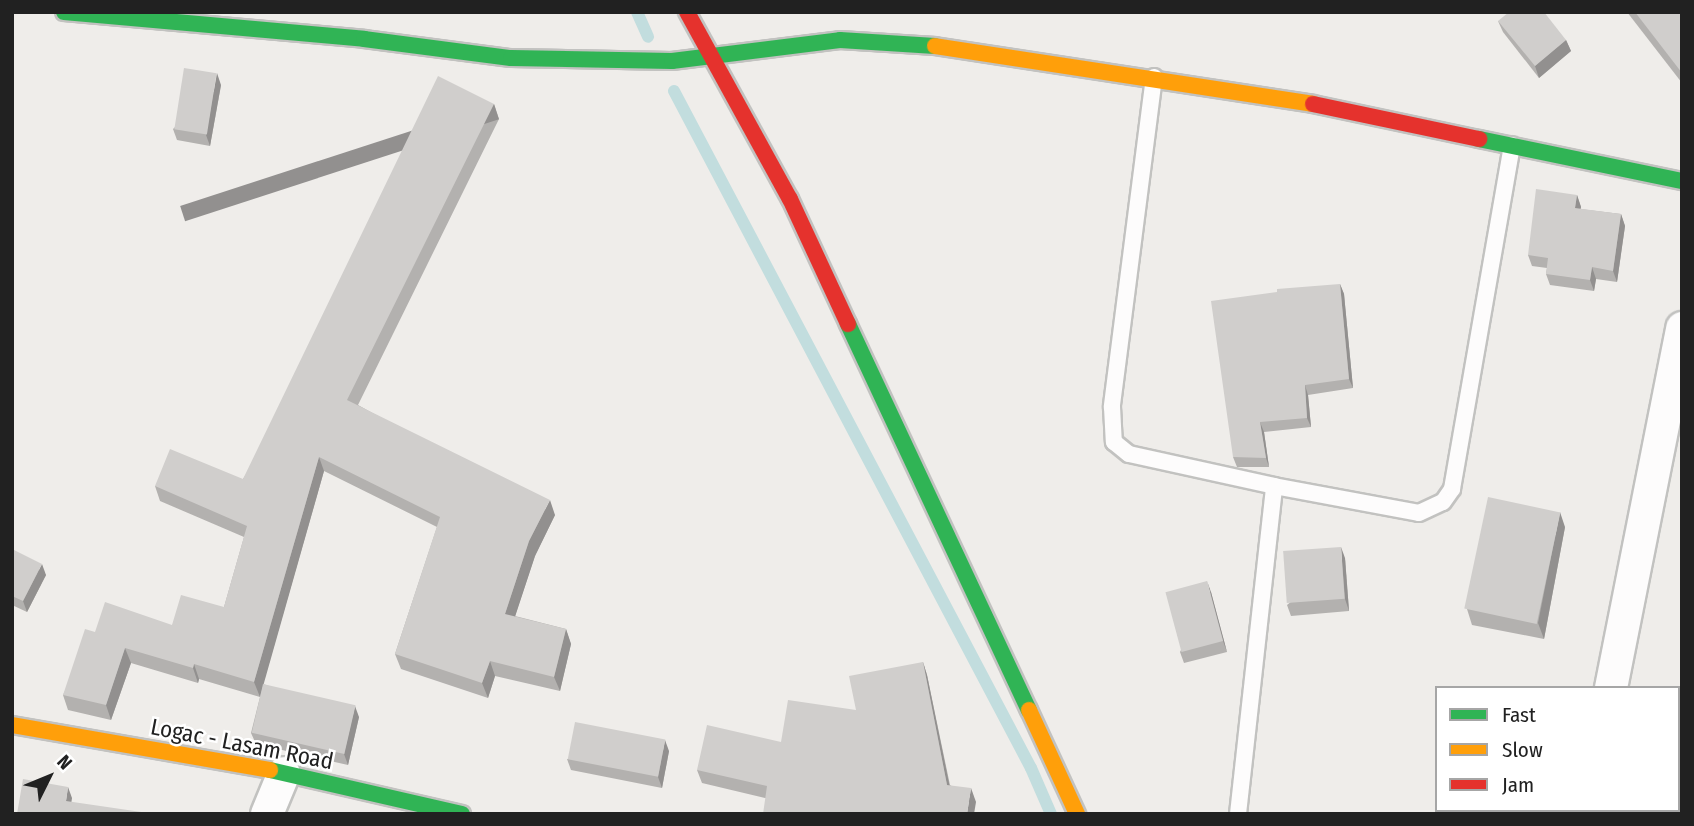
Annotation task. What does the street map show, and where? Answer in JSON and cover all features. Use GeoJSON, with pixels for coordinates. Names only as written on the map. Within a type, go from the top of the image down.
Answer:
{"type":"FeatureCollection","features":[{"type":"Feature","properties":{"kind":"street"},"geometry":{"type":"LineString","coordinates":[[64,12],[364,39],[511,58],[636,62],[715,57],[840,40],[950,47],[1267,94],[1682,181]]}},
{"type":"Feature","properties":{"kind":"street"},"geometry":{"type":"LineString","coordinates":[[687,12],[715,57],[790,199],[1077,814]]}},
{"type":"Feature","properties":{"kind":"street"},"geometry":{"type":"LineString","coordinates":[[1611,686],[1682,328]]}},
{"type":"Feature","properties":{"kind":"street","name":"Logac - Lasam Road"},"geometry":{"type":"LineString","coordinates":[[12,725],[284,773],[462,814]]}},
{"type":"Feature","properties":{"kind":"street"},"geometry":{"type":"LineString","coordinates":[[267,814],[284,773]]}},
{"type":"Feature","properties":{"kind":"lane"},"geometry":{"type":"LineString","coordinates":[[1154,77],[1112,407],[1114,442],[1129,454],[1274,486],[1419,513],[1448,495],[1512,145]]}},
{"type":"Feature","properties":{"kind":"lane"},"geometry":{"type":"LineString","coordinates":[[1238,814],[1274,486]]}},
{"type":"Feature","properties":{"kind":"building"},"geometry":{"type":"Polygon","coordinates":[[[1509,12],[1544,12],[1566,40],[1535,66],[1498,21],[1509,12]]]}},
{"type":"Feature","properties":{"kind":"building"},"geometry":{"type":"Polygon","coordinates":[[[1635,12],[1682,12],[1682,73],[1635,12]]]}},
{"type":"Feature","properties":{"kind":"building"},"geometry":{"type":"Polygon","coordinates":[[[184,68],[217,73],[207,134],[174,129],[184,68]]]}},
{"type":"Feature","properties":{"kind":"building"},"geometry":{"type":"Polygon","coordinates":[[[438,76],[494,104],[347,400],[550,500],[529,541],[505,614],[566,629],[554,677],[490,661],[482,683],[395,654],[440,517],[319,457],[254,682],[194,664],[193,668],[125,648],[106,705],[63,695],[85,629],[95,632],[105,602],[172,625],[181,595],[224,607],[247,526],[155,486],[170,449],[243,479],[438,76]]]}},
{"type":"Feature","properties":{"kind":"building"},"geometry":{"type":"Polygon","coordinates":[[[1536,189],[1577,195],[1575,208],[1621,214],[1613,271],[1592,267],[1590,280],[1546,274],[1548,258],[1528,255],[1536,189]]]}},
{"type":"Feature","properties":{"kind":"building"},"geometry":{"type":"Polygon","coordinates":[[[1340,284],[1349,379],[1305,385],[1307,418],[1260,422],[1266,458],[1233,457],[1211,301],[1277,292],[1277,289],[1340,284]]]}},
{"type":"Feature","properties":{"kind":"building"},"geometry":{"type":"Polygon","coordinates":[[[1488,497],[1560,512],[1537,624],[1464,609],[1488,497]]]}},
{"type":"Feature","properties":{"kind":"building"},"geometry":{"type":"Polygon","coordinates":[[[1341,547],[1345,599],[1287,603],[1283,551],[1341,547]]]}},
{"type":"Feature","properties":{"kind":"building"},"geometry":{"type":"Polygon","coordinates":[[[12,549],[42,564],[23,601],[12,596],[12,549]]]}},
{"type":"Feature","properties":{"kind":"building"},"geometry":{"type":"Polygon","coordinates":[[[1207,581],[1223,641],[1182,652],[1165,592],[1207,581]]]}},
{"type":"Feature","properties":{"kind":"building"},"geometry":{"type":"Polygon","coordinates":[[[923,662],[947,785],[971,788],[967,814],[763,814],[767,786],[697,770],[707,725],[781,742],[788,700],[856,710],[849,676],[923,662]]]}},
{"type":"Feature","properties":{"kind":"building"},"geometry":{"type":"Polygon","coordinates":[[[263,684],[356,705],[344,754],[252,733],[263,684]]]}},
{"type":"Feature","properties":{"kind":"building"},"geometry":{"type":"Polygon","coordinates":[[[575,722],[665,740],[658,777],[568,759],[575,722]]]}},
{"type":"Feature","properties":{"kind":"building"},"geometry":{"type":"Polygon","coordinates":[[[23,779],[68,787],[66,801],[155,814],[17,814],[23,779]]]}},
{"type":"Feature","properties":{"kind":"waterway"},"geometry":{"type":"LineString","coordinates":[[637,12],[648,37]]}},
{"type":"Feature","properties":{"kind":"waterway"},"geometry":{"type":"LineString","coordinates":[[674,91],[1031,768],[1051,814]]}},
{"type":"Feature","properties":{"kind":"traffic: fast"},"geometry":{"type":"LineString","coordinates":[[64,12],[364,39],[511,58],[672,61],[840,40],[935,46]]}},
{"type":"Feature","properties":{"kind":"traffic: fast"},"geometry":{"type":"LineString","coordinates":[[1479,139],[1682,181]]}},
{"type":"Feature","properties":{"kind":"traffic: fast"},"geometry":{"type":"LineString","coordinates":[[848,324],[1029,710]]}},
{"type":"Feature","properties":{"kind":"traffic: fast"},"geometry":{"type":"LineString","coordinates":[[270,770],[462,814]]}},
{"type":"Feature","properties":{"kind":"traffic: slow"},"geometry":{"type":"LineString","coordinates":[[935,46],[1313,104]]}},
{"type":"Feature","properties":{"kind":"traffic: slow"},"geometry":{"type":"LineString","coordinates":[[1029,710],[1077,814]]}},
{"type":"Feature","properties":{"kind":"traffic: slow"},"geometry":{"type":"LineString","coordinates":[[12,725],[270,770]]}},
{"type":"Feature","properties":{"kind":"traffic: jam"},"geometry":{"type":"LineString","coordinates":[[687,12],[790,199],[848,324]]}},
{"type":"Feature","properties":{"kind":"traffic: jam"},"geometry":{"type":"LineString","coordinates":[[1313,104],[1479,139]]}}]}
